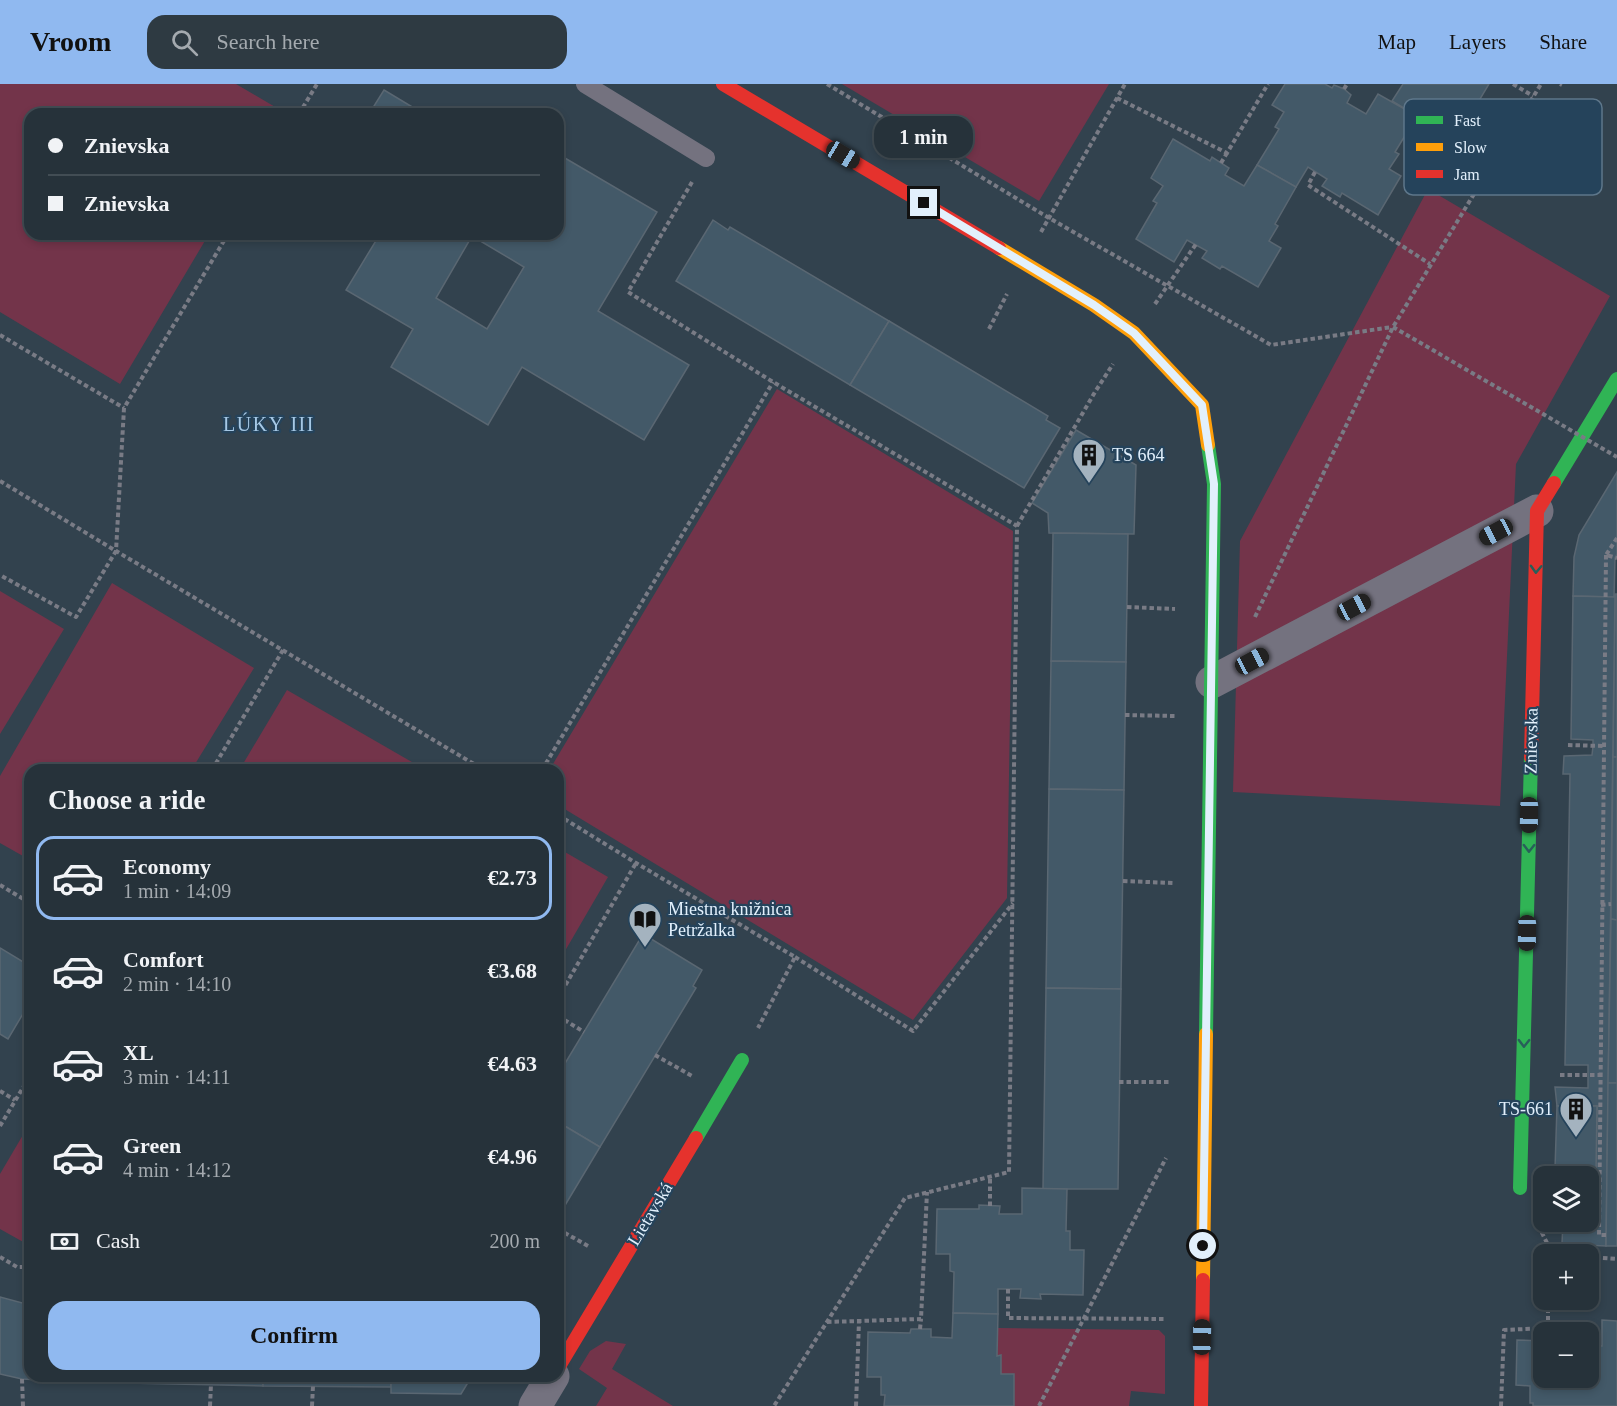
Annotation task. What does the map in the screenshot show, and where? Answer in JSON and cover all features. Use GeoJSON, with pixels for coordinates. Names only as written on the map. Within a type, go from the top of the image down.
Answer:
{"type":"FeatureCollection","features":[{"type":"Feature","properties":{"kind":"street"},"geometry":{"type":"LineString","coordinates":[[723,84],[1094,305],[1134,333],[1202,405],[1214,484],[1201,1406]]}},
{"type":"Feature","properties":{"kind":"street","name":"Znievska"},"geometry":{"type":"LineString","coordinates":[[1520,1188],[1537,511],[1617,379]]}},
{"type":"Feature","properties":{"kind":"street"},"geometry":{"type":"LineString","coordinates":[[1212,682],[1537,511]]}},
{"type":"Feature","properties":{"kind":"street","name":"Lietavská"},"geometry":{"type":"LineString","coordinates":[[564,1358],[742,1060]]}},
{"type":"Feature","properties":{"kind":"street"},"geometry":{"type":"LineString","coordinates":[[535,1406],[549,1382]]}},
{"type":"Feature","properties":{"kind":"lane"},"geometry":{"type":"LineString","coordinates":[[585,84],[706,158]]}},
{"type":"Feature","properties":{"kind":"path"},"geometry":{"type":"LineString","coordinates":[[303,108],[317,84]]}},
{"type":"Feature","properties":{"kind":"path"},"geometry":{"type":"LineString","coordinates":[[827,84],[1049,218],[1271,345],[1393,327],[1617,457]]}},
{"type":"Feature","properties":{"kind":"path"},"geometry":{"type":"LineString","coordinates":[[1049,218],[1125,84]]}},
{"type":"Feature","properties":{"kind":"path"},"geometry":{"type":"LineString","coordinates":[[1221,162],[1268,84]]}},
{"type":"Feature","properties":{"kind":"path"},"geometry":{"type":"LineString","coordinates":[[1344,89],[1347,84]]}},
{"type":"Feature","properties":{"kind":"path"},"geometry":{"type":"LineString","coordinates":[[1513,84],[1533,96]]}},
{"type":"Feature","properties":{"kind":"path"},"geometry":{"type":"LineString","coordinates":[[1531,99],[1541,84]]}},
{"type":"Feature","properties":{"kind":"path"},"geometry":{"type":"LineString","coordinates":[[1117,98],[1227,153]]}},
{"type":"Feature","properties":{"kind":"path"},"geometry":{"type":"LineString","coordinates":[[706,158],[628,292],[773,382],[1017,526]]}},
{"type":"Feature","properties":{"kind":"path"},"geometry":{"type":"LineString","coordinates":[[1316,172],[1308,185],[1430,264]]}},
{"type":"Feature","properties":{"kind":"path"},"geometry":{"type":"LineString","coordinates":[[1252,623],[1393,327],[1473,195]]}},
{"type":"Feature","properties":{"kind":"path"},"geometry":{"type":"LineString","coordinates":[[0,574],[76,617],[117,551],[124,408],[224,240]]}},
{"type":"Feature","properties":{"kind":"path"},"geometry":{"type":"LineString","coordinates":[[1167,287],[1196,244]]}},
{"type":"Feature","properties":{"kind":"path"},"geometry":{"type":"LineString","coordinates":[[0,335],[124,408]]}},
{"type":"Feature","properties":{"kind":"path"},"geometry":{"type":"LineString","coordinates":[[546,764],[773,382]]}},
{"type":"Feature","properties":{"kind":"path"},"geometry":{"type":"LineString","coordinates":[[774,1406],[905,1198],[1009,1172],[1017,526],[1095,392]]}},
{"type":"Feature","properties":{"kind":"path"},"geometry":{"type":"LineString","coordinates":[[1560,437],[1572,418]]}},
{"type":"Feature","properties":{"kind":"path"},"geometry":{"type":"LineString","coordinates":[[0,481],[474,764]]}},
{"type":"Feature","properties":{"kind":"path"},"geometry":{"type":"LineString","coordinates":[[1606,1235],[1599,1235],[1606,555],[1617,538]]}},
{"type":"Feature","properties":{"kind":"path"},"geometry":{"type":"LineString","coordinates":[[1606,555],[1617,558]]}},
{"type":"Feature","properties":{"kind":"path"},"geometry":{"type":"LineString","coordinates":[[1127,607],[1182,609]]}},
{"type":"Feature","properties":{"kind":"path"},"geometry":{"type":"LineString","coordinates":[[216,764],[283,650]]}},
{"type":"Feature","properties":{"kind":"path"},"geometry":{"type":"LineString","coordinates":[[1125,715],[1183,717]]}},
{"type":"Feature","properties":{"kind":"path"},"geometry":{"type":"LineString","coordinates":[[1593,746],[1603,746]]}},
{"type":"Feature","properties":{"kind":"path"},"geometry":{"type":"LineString","coordinates":[[564,818],[913,1031],[1014,902]]}},
{"type":"Feature","properties":{"kind":"path"},"geometry":{"type":"LineString","coordinates":[[564,988],[636,863]]}},
{"type":"Feature","properties":{"kind":"path"},"geometry":{"type":"LineString","coordinates":[[1123,881],[1180,883]]}},
{"type":"Feature","properties":{"kind":"path"},"geometry":{"type":"LineString","coordinates":[[0,885],[24,899]]}},
{"type":"Feature","properties":{"kind":"path"},"geometry":{"type":"LineString","coordinates":[[1601,905],[1611,904]]}},
{"type":"Feature","properties":{"kind":"path"},"geometry":{"type":"LineString","coordinates":[[742,1060],[795,957]]}},
{"type":"Feature","properties":{"kind":"path"},"geometry":{"type":"LineString","coordinates":[[564,1020],[584,1032]]}},
{"type":"Feature","properties":{"kind":"path"},"geometry":{"type":"LineString","coordinates":[[655,1055],[693,1077]]}},
{"type":"Feature","properties":{"kind":"path"},"geometry":{"type":"LineString","coordinates":[[1587,1075],[1601,1075]]}},
{"type":"Feature","properties":{"kind":"path"},"geometry":{"type":"LineString","coordinates":[[1119,1082],[1176,1082]]}},
{"type":"Feature","properties":{"kind":"path"},"geometry":{"type":"LineString","coordinates":[[0,1126],[24,1086]]}},
{"type":"Feature","properties":{"kind":"path"},"geometry":{"type":"LineString","coordinates":[[0,1091],[15,1100]]}},
{"type":"Feature","properties":{"kind":"path"},"geometry":{"type":"LineString","coordinates":[[1039,1406],[1170,1149]]}},
{"type":"Feature","properties":{"kind":"path"},"geometry":{"type":"LineString","coordinates":[[990,1176],[990,1206]]}},
{"type":"Feature","properties":{"kind":"path"},"geometry":{"type":"LineString","coordinates":[[920,1329],[927,1192]]}},
{"type":"Feature","properties":{"kind":"path"},"geometry":{"type":"LineString","coordinates":[[564,1232],[593,1249]]}},
{"type":"Feature","properties":{"kind":"path"},"geometry":{"type":"LineString","coordinates":[[0,1257],[17,1267],[24,1267]]}},
{"type":"Feature","properties":{"kind":"path"},"geometry":{"type":"LineString","coordinates":[[1599,1258],[1617,1259]]}},
{"type":"Feature","properties":{"kind":"path"},"geometry":{"type":"LineString","coordinates":[[1008,1289],[1008,1318],[1170,1319]]}},
{"type":"Feature","properties":{"kind":"path"},"geometry":{"type":"LineString","coordinates":[[827,1322],[921,1318]]}},
{"type":"Feature","properties":{"kind":"path"},"geometry":{"type":"LineString","coordinates":[[856,1406],[859,1321]]}},
{"type":"Feature","properties":{"kind":"path"},"geometry":{"type":"LineString","coordinates":[[1501,1406],[1504,1330],[1533,1329]]}},
{"type":"Feature","properties":{"kind":"path"},"geometry":{"type":"LineString","coordinates":[[22,1379],[23,1406]]}},
{"type":"Feature","properties":{"kind":"path"},"geometry":{"type":"LineString","coordinates":[[210,1406],[211,1384]]}},
{"type":"Feature","properties":{"kind":"path"},"geometry":{"type":"LineString","coordinates":[[312,1406],[313,1386]]}},
{"type":"Feature","properties":{"kind":"shaded area"},"geometry":{"type":"Polygon","coordinates":[[[0,84],[236,84],[277,108],[24,108],[24,240],[205,240],[120,384],[0,312],[0,84]]]}},
{"type":"Feature","properties":{"kind":"shaded area"},"geometry":{"type":"Polygon","coordinates":[[[842,84],[1109,84],[1039,201],[842,84]]]}},
{"type":"Feature","properties":{"kind":"shaded area"},"geometry":{"type":"Polygon","coordinates":[[[1425,195],[1438,195],[1610,296],[1516,464],[1500,806],[1233,792],[1240,541],[1425,195]]]}},
{"type":"Feature","properties":{"kind":"shaded area"},"geometry":{"type":"Polygon","coordinates":[[[777,389],[1013,531],[1007,898],[913,1020],[564,809],[564,764],[553,764],[777,389]]]}},
{"type":"Feature","properties":{"kind":"shaded area"},"geometry":{"type":"Polygon","coordinates":[[[112,583],[254,668],[195,764],[24,764],[24,857],[0,843],[0,776],[112,583]]]}},
{"type":"Feature","properties":{"kind":"shaded area"},"geometry":{"type":"Polygon","coordinates":[[[0,591],[64,629],[0,734],[0,591]]]}},
{"type":"Feature","properties":{"kind":"shaded area"},"geometry":{"type":"Polygon","coordinates":[[[287,690],[415,764],[243,764],[287,690]]]}},
{"type":"Feature","properties":{"kind":"shaded area"},"geometry":{"type":"Polygon","coordinates":[[[564,851],[608,877],[564,953],[564,851]]]}},
{"type":"Feature","properties":{"kind":"shaded area"},"geometry":{"type":"Polygon","coordinates":[[[24,1133],[24,1242],[0,1229],[0,1174],[24,1133]]]}},
{"type":"Feature","properties":{"kind":"shaded area"},"geometry":{"type":"Polygon","coordinates":[[[998,1328],[1159,1330],[1165,1336],[1165,1394],[1131,1391],[1129,1406],[1014,1406],[1014,1374],[1001,1374],[1001,1356],[997,1356],[998,1328]]]}},
{"type":"Feature","properties":{"kind":"shaded area"},"geometry":{"type":"Polygon","coordinates":[[[606,1341],[626,1344],[612,1369],[673,1406],[596,1406],[607,1388],[579,1369],[590,1351],[606,1341]]]}},
{"type":"Feature","properties":{"kind":"building"},"geometry":{"type":"Polygon","coordinates":[[[1285,84],[1325,84],[1332,88],[1334,85],[1344,89],[1351,95],[1347,103],[1366,114],[1378,94],[1404,109],[1404,137],[1395,152],[1399,154],[1389,169],[1401,176],[1378,215],[1342,193],[1340,197],[1322,186],[1327,179],[1308,167],[1296,187],[1257,165],[1279,129],[1275,127],[1284,112],[1272,105],[1285,84]]]}},
{"type":"Feature","properties":{"kind":"building"},"geometry":{"type":"Polygon","coordinates":[[[1403,84],[1489,84],[1480,99],[1404,99],[1404,108],[1392,101],[1403,84]]]}},
{"type":"Feature","properties":{"kind":"building"},"geometry":{"type":"Polygon","coordinates":[[[384,90],[414,108],[373,108],[384,90]]]}},
{"type":"Feature","properties":{"kind":"building"},"geometry":{"type":"Polygon","coordinates":[[[1173,139],[1210,161],[1212,157],[1229,168],[1225,175],[1244,186],[1257,165],[1296,187],[1275,224],[1278,226],[1269,241],[1281,248],[1258,287],[1222,266],[1220,269],[1202,258],[1207,251],[1187,240],[1174,262],[1136,239],[1157,203],[1153,201],[1163,186],[1151,178],[1173,139]]]}},
{"type":"Feature","properties":{"kind":"building"},"geometry":{"type":"Polygon","coordinates":[[[564,158],[657,212],[598,311],[689,365],[644,440],[522,367],[488,425],[391,367],[413,329],[346,290],[376,240],[470,240],[436,298],[487,329],[524,267],[479,240],[564,240],[564,158]]]}},
{"type":"Feature","properties":{"kind":"building"},"geometry":{"type":"Polygon","coordinates":[[[713,220],[728,230],[730,227],[889,321],[850,385],[676,281],[713,220]]]}},
{"type":"Feature","properties":{"kind":"building"},"geometry":{"type":"Polygon","coordinates":[[[889,321],[1048,416],[1046,420],[1060,428],[1024,488],[850,385],[889,321]]]}},
{"type":"Feature","properties":{"kind":"building","name":"TS 664"},"geometry":{"type":"Polygon","coordinates":[[[1076,430],[1136,465],[1134,534],[1049,533],[1048,513],[1032,503],[1076,430]]]}},
{"type":"Feature","properties":{"kind":"building"},"geometry":{"type":"Polygon","coordinates":[[[1617,472],[1617,554],[1614,597],[1573,596],[1574,557],[1579,535],[1617,472]]]}},
{"type":"Feature","properties":{"kind":"building"},"geometry":{"type":"Polygon","coordinates":[[[1053,533],[1128,534],[1126,662],[1051,661],[1053,533]]]}},
{"type":"Feature","properties":{"kind":"building"},"geometry":{"type":"Polygon","coordinates":[[[1615,594],[1617,594],[1617,757],[1613,757],[1615,594]]]}},
{"type":"Feature","properties":{"kind":"building"},"geometry":{"type":"Polygon","coordinates":[[[1615,594],[1606,1246],[1562,1244],[1563,1232],[1599,1232],[1599,1166],[1596,1166],[1597,1106],[1557,1106],[1555,1087],[1588,1088],[1588,1065],[1565,1065],[1570,774],[1563,774],[1564,756],[1592,755],[1593,746],[1593,740],[1571,739],[1573,596],[1614,597],[1615,594]]]}},
{"type":"Feature","properties":{"kind":"building"},"geometry":{"type":"Polygon","coordinates":[[[1051,661],[1126,662],[1124,790],[1049,789],[1051,661]]]}},
{"type":"Feature","properties":{"kind":"building"},"geometry":{"type":"Polygon","coordinates":[[[1613,757],[1617,757],[1617,920],[1611,919],[1613,757]]]}},
{"type":"Feature","properties":{"kind":"building"},"geometry":{"type":"Polygon","coordinates":[[[1049,789],[1124,790],[1121,989],[1046,988],[1049,789]]]}},
{"type":"Feature","properties":{"kind":"building"},"geometry":{"type":"Polygon","coordinates":[[[1611,919],[1617,920],[1617,1083],[1608,1083],[1611,919]]]}},
{"type":"Feature","properties":{"kind":"building"},"geometry":{"type":"Polygon","coordinates":[[[643,934],[702,970],[693,986],[696,988],[600,1147],[564,1126],[564,1065],[643,934]]]}},
{"type":"Feature","properties":{"kind":"building"},"geometry":{"type":"Polygon","coordinates":[[[0,948],[24,962],[24,1012],[8,1039],[0,1034],[0,948]]]}},
{"type":"Feature","properties":{"kind":"building"},"geometry":{"type":"Polygon","coordinates":[[[1046,988],[1121,989],[1118,1189],[1043,1189],[1046,988]]]}},
{"type":"Feature","properties":{"kind":"building"},"geometry":{"type":"Polygon","coordinates":[[[1608,1083],[1617,1083],[1617,1246],[1606,1246],[1608,1083]]]}},
{"type":"Feature","properties":{"kind":"building","name":"TS-661"},"geometry":{"type":"Polygon","coordinates":[[[1557,1106],[1597,1106],[1596,1166],[1555,1166],[1557,1106]]]}},
{"type":"Feature","properties":{"kind":"building"},"geometry":{"type":"Polygon","coordinates":[[[564,1126],[600,1147],[564,1207],[564,1126]]]}},
{"type":"Feature","properties":{"kind":"building"},"geometry":{"type":"Polygon","coordinates":[[[1022,1188],[1067,1189],[1066,1231],[1070,1231],[1070,1250],[1084,1250],[1083,1295],[1040,1294],[1041,1299],[1020,1298],[1021,1289],[998,1289],[998,1314],[953,1313],[954,1272],[950,1271],[950,1254],[936,1254],[937,1209],[979,1209],[979,1205],[1000,1206],[999,1214],[1022,1214],[1022,1188]]]}},
{"type":"Feature","properties":{"kind":"building"},"geometry":{"type":"Polygon","coordinates":[[[0,1297],[24,1303],[24,1379],[0,1374],[0,1297]]]}},
{"type":"Feature","properties":{"kind":"building"},"geometry":{"type":"Polygon","coordinates":[[[953,1313],[998,1314],[997,1356],[1001,1355],[1001,1374],[1014,1374],[1014,1406],[884,1406],[885,1395],[881,1395],[881,1377],[867,1377],[868,1332],[910,1333],[911,1329],[931,1329],[931,1337],[952,1338],[953,1313]]]}},
{"type":"Feature","properties":{"kind":"building"},"geometry":{"type":"Polygon","coordinates":[[[1602,1320],[1617,1321],[1617,1406],[1533,1406],[1533,1403],[1530,1403],[1530,1386],[1516,1385],[1517,1340],[1533,1341],[1533,1388],[1599,1388],[1599,1346],[1602,1346],[1602,1320]]]}},
{"type":"Feature","properties":{"kind":"building"},"geometry":{"type":"Polygon","coordinates":[[[79,1382],[263,1382],[263,1386],[79,1382]]]}},
{"type":"Feature","properties":{"kind":"building"},"geometry":{"type":"Polygon","coordinates":[[[263,1382],[391,1382],[391,1387],[263,1386],[263,1382]]]}},
{"type":"Feature","properties":{"kind":"building"},"geometry":{"type":"Polygon","coordinates":[[[391,1382],[468,1382],[461,1394],[391,1393],[391,1382]]]}},
{"type":"Feature","properties":{"kind":"traffic: fast"},"geometry":{"type":"LineString","coordinates":[[1554,483],[1617,379]]}},
{"type":"Feature","properties":{"kind":"traffic: fast"},"geometry":{"type":"LineString","coordinates":[[1206,1034],[1214,484],[1208,445]]}},
{"type":"Feature","properties":{"kind":"traffic: fast"},"geometry":{"type":"LineString","coordinates":[[1520,1188],[1531,757]]}},
{"type":"Feature","properties":{"kind":"traffic: fast"},"geometry":{"type":"LineString","coordinates":[[696,1138],[742,1060]]}},
{"type":"Feature","properties":{"kind":"traffic: slow"},"geometry":{"type":"LineString","coordinates":[[999,248],[1094,305],[1134,333],[1202,405],[1208,445]]}},
{"type":"Feature","properties":{"kind":"traffic: slow"},"geometry":{"type":"LineString","coordinates":[[1203,1280],[1206,1034]]}},
{"type":"Feature","properties":{"kind":"traffic: jam"},"geometry":{"type":"LineString","coordinates":[[723,84],[999,248]]}},
{"type":"Feature","properties":{"kind":"traffic: jam"},"geometry":{"type":"LineString","coordinates":[[1531,757],[1537,511],[1554,483]]}},
{"type":"Feature","properties":{"kind":"traffic: jam"},"geometry":{"type":"LineString","coordinates":[[564,1358],[696,1138]]}},
{"type":"Feature","properties":{"kind":"traffic: jam"},"geometry":{"type":"LineString","coordinates":[[1201,1406],[1203,1280]]}},
{"type":"Feature","properties":{"kind":"place","name":"TS 664"},"geometry":{"type":"Point","coordinates":[1089,484]}},
{"type":"Feature","properties":{"kind":"place","name":"Miestna knižnica Petržalka"},"geometry":{"type":"Point","coordinates":[645,948]}},
{"type":"Feature","properties":{"kind":"place","name":"TS-661"},"geometry":{"type":"Point","coordinates":[1576,1138]}},
{"type":"Feature","properties":{"kind":"district","name":"LÚKY III"},"geometry":{"type":"Point","coordinates":[269,424]}},
{"type":"Feature","properties":{"kind":"route"},"geometry":{"type":"LineString","coordinates":[[924,203],[1094,305],[1134,333],[1202,405],[1214,484],[1203,1246]]}}]}
